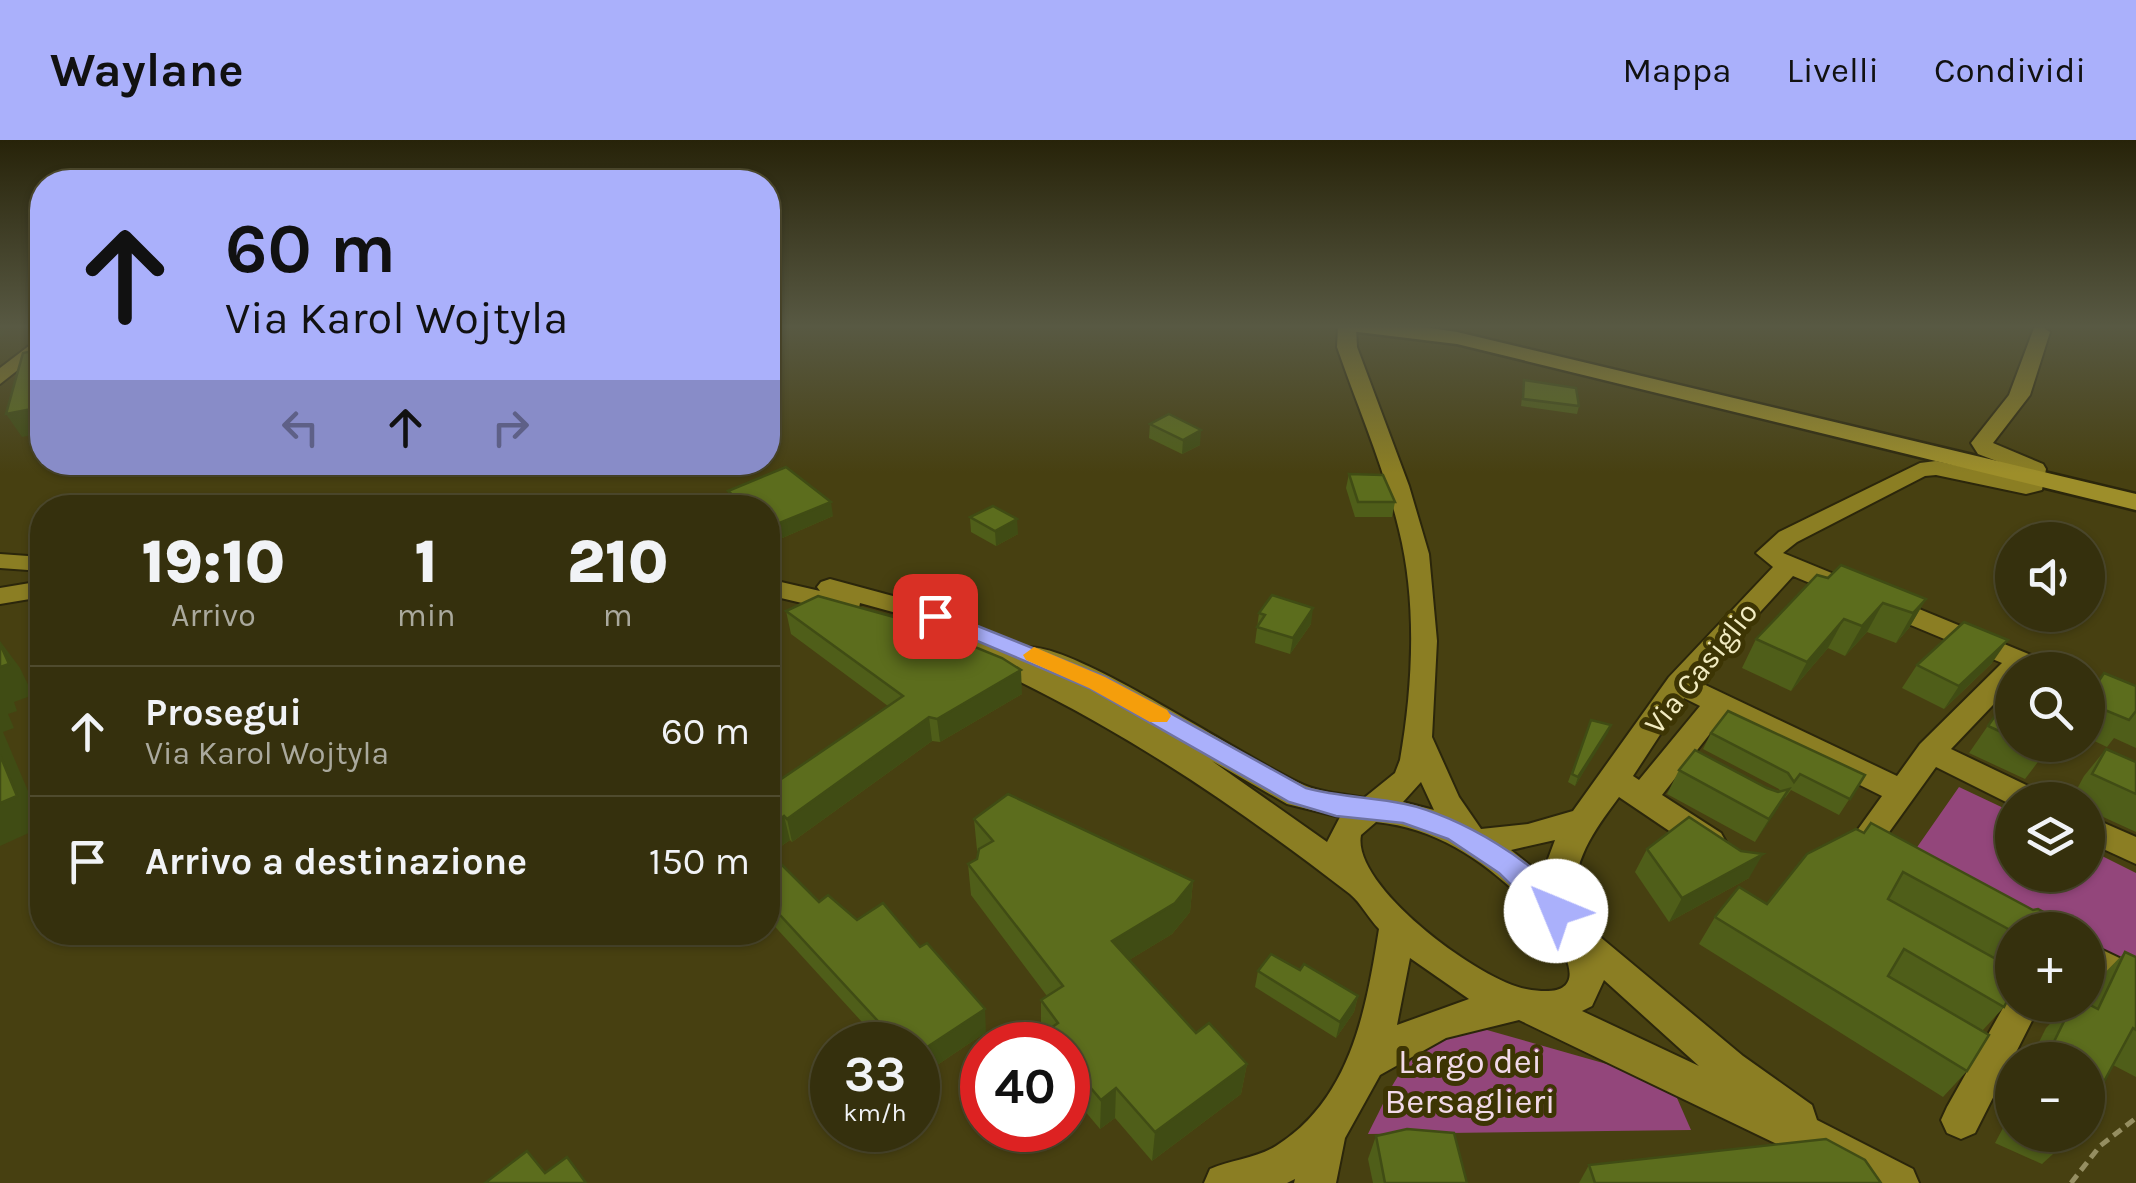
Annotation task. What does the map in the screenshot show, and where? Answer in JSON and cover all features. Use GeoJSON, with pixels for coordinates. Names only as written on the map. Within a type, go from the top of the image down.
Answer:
{"type":"FeatureCollection","features":[{"type":"Feature","properties":{"kind":"main road"},"geometry":{"type":"LineString","coordinates":[[1612,376],[2136,502]]}},
{"type":"Feature","properties":{"kind":"street"},"geometry":{"type":"LineString","coordinates":[[1363,376],[1412,533],[1425,651],[1417,736],[1408,778],[1393,796],[1357,818],[1343,840],[1348,865],[1397,927],[1458,973],[1852,1157],[1898,1183]]}},
{"type":"Feature","properties":{"kind":"street"},"geometry":{"type":"LineString","coordinates":[[2000,652],[1768,553],[1773,546],[1920,470],[1936,468],[2026,488],[2034,485],[2031,466],[1986,449],[1982,442],[2009,413],[2027,376]]}},
{"type":"Feature","properties":{"kind":"street"},"geometry":{"type":"LineString","coordinates":[[0,562],[30,563]]}},
{"type":"Feature","properties":{"kind":"street","name":"Via Casiglio"},"geometry":{"type":"LineString","coordinates":[[1564,920],[1555,888],[1562,856],[1580,821],[1615,779],[1680,684],[1789,565]]}},
{"type":"Feature","properties":{"kind":"street"},"geometry":{"type":"LineString","coordinates":[[780,577],[908,606],[990,635],[1097,682],[1298,796],[1422,818],[1472,840],[1516,872],[1730,1068],[1852,1157]]}},
{"type":"Feature","properties":{"kind":"street"},"geometry":{"type":"LineString","coordinates":[[780,589],[896,619],[1031,672],[1151,738],[1266,811],[1366,892]]}},
{"type":"Feature","properties":{"kind":"street"},"geometry":{"type":"LineString","coordinates":[[0,596],[30,591]]}},
{"type":"Feature","properties":{"kind":"street"},"geometry":{"type":"LineString","coordinates":[[1680,684],[1902,792]]}},
{"type":"Feature","properties":{"kind":"street"},"geometry":{"type":"LineString","coordinates":[[2105,696],[2136,709]]}},
{"type":"Feature","properties":{"kind":"street"},"geometry":{"type":"LineString","coordinates":[[1918,866],[1867,839],[1932,752],[1995,697]]}},
{"type":"Feature","properties":{"kind":"street"},"geometry":{"type":"LineString","coordinates":[[1643,797],[1718,703]]}},
{"type":"Feature","properties":{"kind":"street"},"geometry":{"type":"LineString","coordinates":[[1417,736],[1445,802],[1472,840]]}},
{"type":"Feature","properties":{"kind":"street"},"geometry":{"type":"LineString","coordinates":[[1932,752],[1995,783]]}},
{"type":"Feature","properties":{"kind":"street"},"geometry":{"type":"LineString","coordinates":[[1678,753],[1714,772]]}},
{"type":"Feature","properties":{"kind":"street"},"geometry":{"type":"LineString","coordinates":[[1615,779],[1742,863]]}},
{"type":"Feature","properties":{"kind":"street"},"geometry":{"type":"LineString","coordinates":[[1472,840],[1528,836],[1580,821]]}},
{"type":"Feature","properties":{"kind":"street"},"geometry":{"type":"LineString","coordinates":[[2105,836],[2136,851]]}},
{"type":"Feature","properties":{"kind":"street"},"geometry":{"type":"LineString","coordinates":[[1368,1062],[1406,1036],[1453,1016],[1561,1005],[1579,995],[1588,975],[1587,954],[1564,920]]}},
{"type":"Feature","properties":{"kind":"street"},"geometry":{"type":"LineString","coordinates":[[1316,1183],[1326,1133],[1368,1062],[1388,984],[1397,927]]}},
{"type":"Feature","properties":{"kind":"street"},"geometry":{"type":"LineString","coordinates":[[2105,967],[2136,984]]}},
{"type":"Feature","properties":{"kind":"street"},"geometry":{"type":"LineString","coordinates":[[1961,1120],[2013,1022]]}},
{"type":"Feature","properties":{"kind":"street"},"geometry":{"type":"LineString","coordinates":[[1251,1180],[1290,1160],[1326,1133]]}},
{"type":"Feature","properties":{"kind":"path"},"geometry":{"type":"LineString","coordinates":[[2071,1183],[2100,1146],[2136,1118]]}},
{"type":"Feature","properties":{"kind":"green space"},"geometry":{"type":"Polygon","coordinates":[[[1959,787],[1995,804],[1995,892],[2105,892],[2105,858],[2136,873],[2136,969],[2105,953],[2105,912],[2026,912],[1913,853],[1959,787]]]}},
{"type":"Feature","properties":{"kind":"green space","name":"Largo dei Bersaglieri"},"geometry":{"type":"Polygon","coordinates":[[[1464,1030],[1487,1030],[1670,1082],[1691,1130],[1368,1134],[1395,1082],[1413,1059],[1464,1030]]]}},
{"type":"Feature","properties":{"kind":"building"},"geometry":{"type":"Polygon","coordinates":[[[17,376],[30,376],[30,409],[6,414],[17,376]]]}},
{"type":"Feature","properties":{"kind":"building"},"geometry":{"type":"Polygon","coordinates":[[[1524,380],[1576,388],[1579,406],[1523,399],[1524,380]]]}},
{"type":"Feature","properties":{"kind":"building"},"geometry":{"type":"Polygon","coordinates":[[[1169,414],[1201,430],[1183,440],[1150,424],[1169,414]]]}},
{"type":"Feature","properties":{"kind":"building"},"geometry":{"type":"Polygon","coordinates":[[[786,467],[831,502],[780,523],[780,495],[733,495],[728,491],[767,475],[780,475],[780,469],[786,467]]]}},
{"type":"Feature","properties":{"kind":"building"},"geometry":{"type":"Polygon","coordinates":[[[1349,474],[1383,475],[1395,502],[1358,502],[1349,474]]]}},
{"type":"Feature","properties":{"kind":"building"},"geometry":{"type":"Polygon","coordinates":[[[993,506],[1017,519],[995,531],[970,517],[993,506]]]}},
{"type":"Feature","properties":{"kind":"building"},"geometry":{"type":"Polygon","coordinates":[[[1841,565],[1926,599],[1913,613],[1883,603],[1862,626],[1844,619],[1807,662],[1756,639],[1817,575],[1828,578],[1841,565]]]}},
{"type":"Feature","properties":{"kind":"building"},"geometry":{"type":"Polygon","coordinates":[[[1272,595],[1313,608],[1293,638],[1257,627],[1265,615],[1259,613],[1272,595]]]}},
{"type":"Feature","properties":{"kind":"building"},"geometry":{"type":"Polygon","coordinates":[[[818,596],[930,627],[964,648],[975,647],[1021,670],[937,719],[929,717],[787,819],[780,819],[780,780],[903,696],[786,611],[818,596]]]}},
{"type":"Feature","properties":{"kind":"building"},"geometry":{"type":"Polygon","coordinates":[[[1964,622],[2008,640],[1959,686],[1917,665],[1964,622]]]}},
{"type":"Feature","properties":{"kind":"building"},"geometry":{"type":"Polygon","coordinates":[[[0,644],[9,664],[0,667],[0,644]]]}},
{"type":"Feature","properties":{"kind":"building"},"geometry":{"type":"Polygon","coordinates":[[[2105,673],[2136,686],[2136,711],[2129,720],[2105,710],[2105,673]]]}},
{"type":"Feature","properties":{"kind":"building"},"geometry":{"type":"Polygon","coordinates":[[[1728,711],[1865,775],[1850,799],[1800,774],[1794,782],[1788,773],[1711,733],[1728,711]]]}},
{"type":"Feature","properties":{"kind":"building"},"geometry":{"type":"Polygon","coordinates":[[[1591,720],[1611,725],[1578,777],[1572,774],[1591,720]]]}},
{"type":"Feature","properties":{"kind":"building"},"geometry":{"type":"Polygon","coordinates":[[[1695,750],[1767,788],[1778,792],[1789,789],[1769,819],[1679,770],[1695,750]]]}},
{"type":"Feature","properties":{"kind":"building"},"geometry":{"type":"Polygon","coordinates":[[[2105,751],[2136,762],[2136,794],[2092,774],[2099,762],[2105,762],[2105,751]]]}},
{"type":"Feature","properties":{"kind":"building"},"geometry":{"type":"Polygon","coordinates":[[[0,755],[17,796],[0,803],[0,755]]]}},
{"type":"Feature","properties":{"kind":"building"},"geometry":{"type":"Polygon","coordinates":[[[1008,794],[1193,881],[1175,903],[1112,941],[1196,1033],[1209,1023],[1247,1064],[1155,1132],[1116,1088],[1101,1100],[1090,1087],[1090,1022],[1057,1022],[1041,1000],[1063,986],[968,864],[977,859],[979,849],[993,841],[974,819],[1008,794]]]}},
{"type":"Feature","properties":{"kind":"building"},"geometry":{"type":"Polygon","coordinates":[[[1689,817],[1741,851],[1763,854],[1682,898],[1647,849],[1689,817]]]}},
{"type":"Feature","properties":{"kind":"building"},"geometry":{"type":"Polygon","coordinates":[[[1871,823],[1995,892],[2044,912],[1995,912],[1995,922],[1903,872],[1888,899],[1995,959],[1995,1002],[1904,949],[1888,976],[1989,1035],[1967,1071],[1715,917],[1739,887],[1767,904],[1807,854],[1856,829],[1864,833],[1871,823]]]}},
{"type":"Feature","properties":{"kind":"building"},"geometry":{"type":"Polygon","coordinates":[[[780,863],[819,902],[828,895],[857,920],[883,903],[920,947],[927,943],[985,1009],[940,1039],[940,1022],[879,1022],[780,915],[780,863]]]}},
{"type":"Feature","properties":{"kind":"building"},"geometry":{"type":"Polygon","coordinates":[[[2125,952],[2136,957],[2136,1030],[2133,1028],[2105,1080],[2105,1042],[2054,1042],[2064,1022],[2105,1022],[2105,994],[2125,952]]]}},
{"type":"Feature","properties":{"kind":"building"},"geometry":{"type":"Polygon","coordinates":[[[1271,954],[1300,970],[1304,964],[1358,996],[1340,1022],[1258,971],[1271,954]]]}},
{"type":"Feature","properties":{"kind":"building"},"geometry":{"type":"Polygon","coordinates":[[[1407,1129],[1454,1133],[1467,1183],[1385,1183],[1376,1136],[1407,1129]]]}},
{"type":"Feature","properties":{"kind":"building"},"geometry":{"type":"Polygon","coordinates":[[[1826,1139],[1865,1160],[1881,1183],[1595,1183],[1589,1165],[1826,1139]]]}},
{"type":"Feature","properties":{"kind":"building"},"geometry":{"type":"Polygon","coordinates":[[[527,1151],[545,1173],[567,1157],[586,1183],[485,1183],[527,1151]]]}},
{"type":"Feature","properties":{"kind":"slow traffic"},"geometry":{"type":"LineString","coordinates":[[1034,655],[1097,682],[1159,716]]}},
{"type":"Feature","properties":{"kind":"route"},"geometry":{"type":"LineString","coordinates":[[935,616],[990,635],[1097,682],[1298,796],[1336,806],[1405,814],[1457,832],[1508,865],[1556,911]]}}]}
